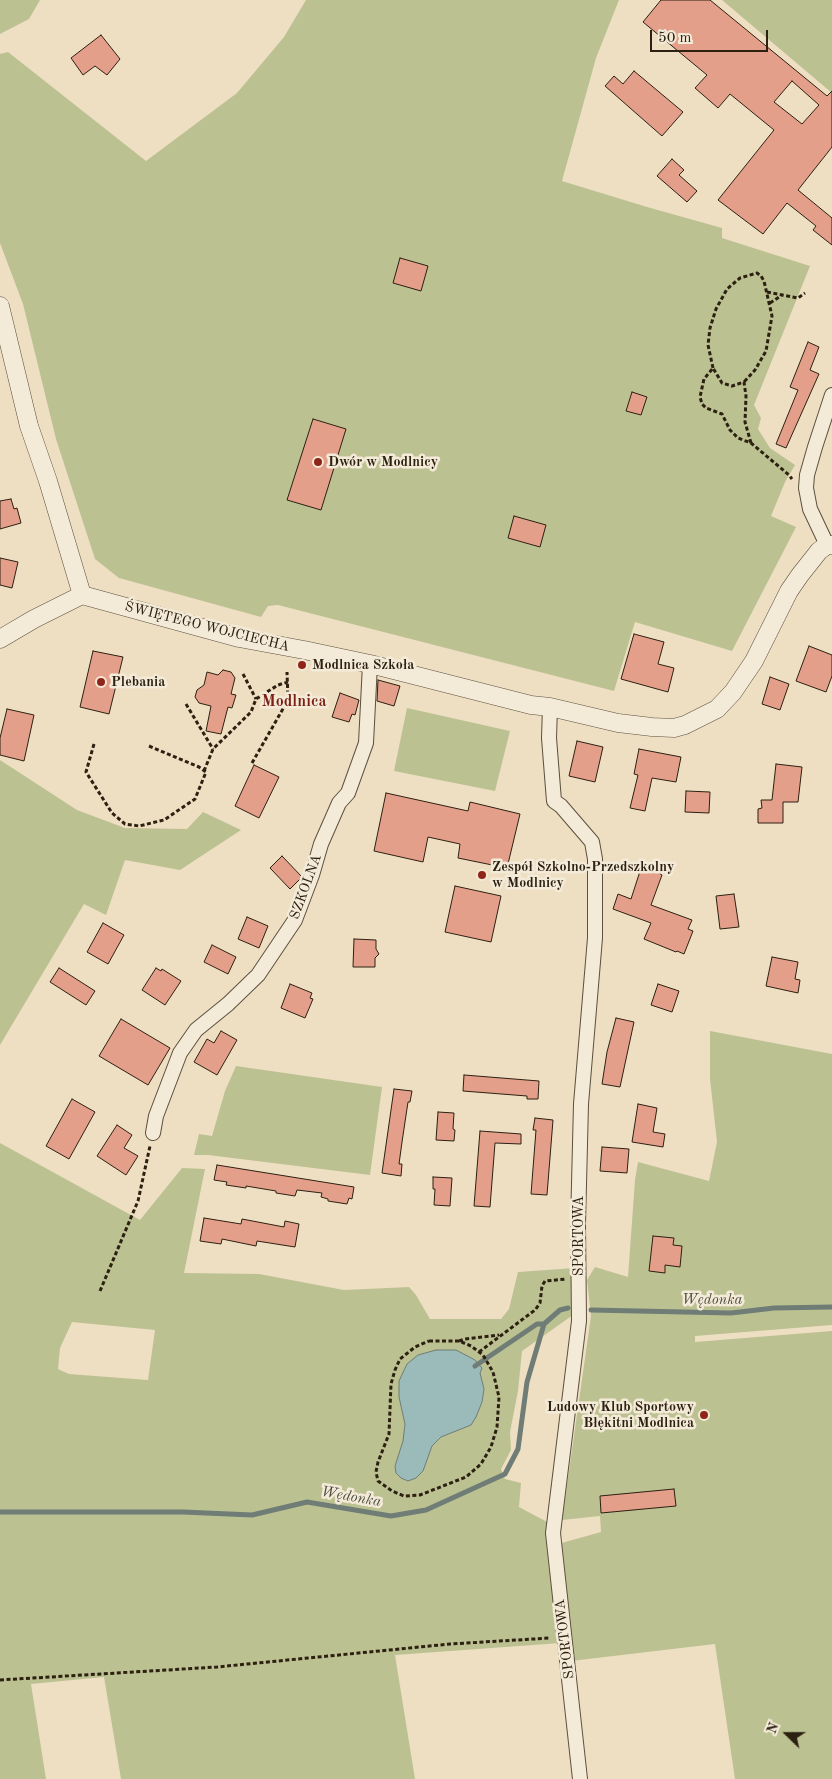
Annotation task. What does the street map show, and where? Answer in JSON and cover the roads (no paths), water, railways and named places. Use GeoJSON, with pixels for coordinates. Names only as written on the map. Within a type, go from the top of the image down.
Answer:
{"type":"FeatureCollection","features":[{"type":"Feature","properties":{"kind":"street"},"geometry":{"type":"LineString","coordinates":[[0,306],[28,426],[48,481],[82,595],[34,619],[0,640]]}},
{"type":"Feature","properties":{"kind":"street"},"geometry":{"type":"LineString","coordinates":[[829,545],[810,509],[806,488],[807,475],[814,447],[832,396]]}},
{"type":"Feature","properties":{"kind":"street","name":"ŚWIĘTEGO WOJCIECHA"},"geometry":{"type":"LineString","coordinates":[[82,595],[239,638],[370,664],[531,705],[550,707],[618,723],[674,728],[685,725],[716,709],[733,692],[754,661],[789,591],[819,551],[829,545]]}},
{"type":"Feature","properties":{"kind":"street","name":"SZKOLNA"},"geometry":{"type":"LineString","coordinates":[[153,1133],[156,1116],[180,1054],[196,1030],[228,1004],[258,975],[296,920],[321,844],[339,803],[348,792],[366,743],[370,664]]}},
{"type":"Feature","properties":{"kind":"street","name":"SPORTOWA"},"geometry":{"type":"LineString","coordinates":[[550,707],[549,738],[554,801],[561,806],[592,842],[595,859],[595,938],[581,1104],[578,1224],[579,1321],[553,1534],[580,1779]]}},
{"type":"Feature","properties":{"kind":"water"},"geometry":{"type":"Polygon","coordinates":[[[436,1350],[456,1350],[475,1360],[482,1368],[480,1373],[484,1389],[482,1402],[471,1425],[441,1437],[432,1446],[423,1471],[416,1478],[408,1481],[396,1473],[395,1466],[403,1441],[405,1424],[399,1397],[399,1381],[407,1364],[418,1355],[436,1350]]]}},
{"type":"Feature","properties":{"kind":"waterway","name":"Wędonka"},"geometry":{"type":"LineString","coordinates":[[591,1310],[731,1313],[774,1308],[832,1307]]}},
{"type":"Feature","properties":{"kind":"waterway","name":"Wędonka"},"geometry":{"type":"LineString","coordinates":[[0,1512],[183,1512],[252,1515],[307,1502],[391,1516],[426,1510],[505,1474],[518,1449],[527,1382],[544,1324],[560,1310],[568,1308]]}},
{"type":"Feature","properties":{"kind":"waterway"},"geometry":{"type":"LineString","coordinates":[[475,1366],[537,1324],[544,1324]]}},
{"type":"Feature","properties":{"kind":"place","name":"Dwór w Modlnicy"},"geometry":{"type":"Point","coordinates":[318,462]}},
{"type":"Feature","properties":{"kind":"place","name":"Modlnica Szkoła"},"geometry":{"type":"Point","coordinates":[302,665]}},
{"type":"Feature","properties":{"kind":"place","name":"Plebania"},"geometry":{"type":"Point","coordinates":[101,682]}},
{"type":"Feature","properties":{"kind":"place","name":"Zespół Szkolno-Przedszkolny w Modlnicy"},"geometry":{"type":"Point","coordinates":[482,875]}},
{"type":"Feature","properties":{"kind":"place","name":"Ludowy Klub Sportowy Błękitni Modlnica"},"geometry":{"type":"Point","coordinates":[704,1415]}},
{"type":"Feature","properties":{"kind":"district","name":"Modlnica"},"geometry":{"type":"Point","coordinates":[294,702]}}]}
